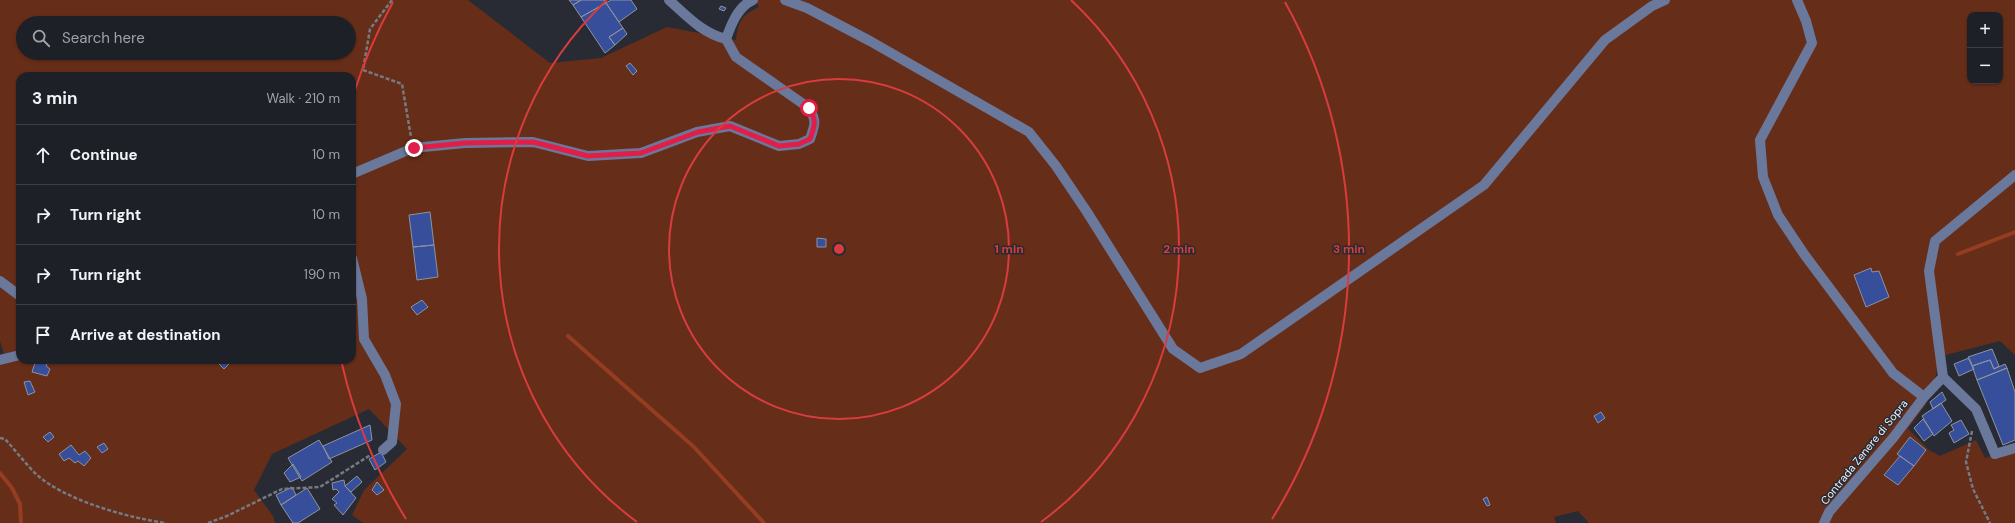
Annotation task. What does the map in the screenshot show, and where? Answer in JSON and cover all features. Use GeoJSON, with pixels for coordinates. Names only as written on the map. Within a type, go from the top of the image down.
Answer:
{"type":"FeatureCollection","features":[{"type":"Feature","properties":{"kind":"street"},"geometry":{"type":"LineString","coordinates":[[356,172],[414,148],[465,143],[533,142],[588,156],[641,153],[698,132],[730,126],[779,146],[799,144],[810,139],[815,118],[809,108],[736,57],[726,39],[699,27],[669,0]]}},
{"type":"Feature","properties":{"kind":"street"},"geometry":{"type":"LineString","coordinates":[[726,39],[734,18],[749,1],[753,0]]}},
{"type":"Feature","properties":{"kind":"street"},"geometry":{"type":"LineString","coordinates":[[785,0],[807,8],[870,41],[1029,132],[1056,166],[1087,212],[1173,349],[1200,368],[1241,354],[1484,185],[1605,40],[1652,6],[1665,0]]}},
{"type":"Feature","properties":{"kind":"street"},"geometry":{"type":"LineString","coordinates":[[1798,0],[1806,20],[1812,43],[1760,140],[1763,177],[1778,215],[1804,254],[1893,373],[1924,397]]}},
{"type":"Feature","properties":{"kind":"street"},"geometry":{"type":"LineString","coordinates":[[2015,175],[1935,241],[1929,271],[1943,377],[1976,409],[1995,454],[2015,448]]}},
{"type":"Feature","properties":{"kind":"street"},"geometry":{"type":"LineString","coordinates":[[356,274],[362,299],[364,339],[385,375],[396,404],[392,442],[383,450]]}},
{"type":"Feature","properties":{"kind":"street"},"geometry":{"type":"LineString","coordinates":[[0,281],[16,293]]}},
{"type":"Feature","properties":{"kind":"street"},"geometry":{"type":"LineString","coordinates":[[0,360],[16,356]]}},
{"type":"Feature","properties":{"kind":"street","name":"Contrada Zenere di Sopra"},"geometry":{"type":"LineString","coordinates":[[1824,523],[1830,512],[1893,438],[1924,397],[1943,377]]}},
{"type":"Feature","properties":{"kind":"path"},"geometry":{"type":"LineString","coordinates":[[392,0],[370,30],[363,70],[402,84],[414,148]]}},
{"type":"Feature","properties":{"kind":"path"},"geometry":{"type":"LineString","coordinates":[[1976,409],[1966,462],[1973,489],[1990,523]]}},
{"type":"Feature","properties":{"kind":"path"},"geometry":{"type":"LineString","coordinates":[[0,438],[5,439],[36,474],[65,495],[150,521],[166,523]]}},
{"type":"Feature","properties":{"kind":"path"},"geometry":{"type":"LineString","coordinates":[[208,523],[227,516],[282,489],[320,487],[377,451],[383,450]]}},
{"type":"Feature","properties":{"kind":"shaded area"},"geometry":{"type":"Polygon","coordinates":[[[0,0],[468,0],[550,63],[601,58],[667,27],[736,40],[738,28],[742,19],[759,7],[755,0],[2015,0],[2015,355],[2000,341],[1942,356],[1926,404],[1908,429],[1929,450],[1940,456],[1976,440],[1985,458],[2015,449],[2015,523],[1589,523],[1578,511],[1554,517],[1556,523],[363,523],[352,515],[364,490],[407,449],[369,409],[272,454],[254,490],[273,516],[275,523],[0,523],[0,359],[5,358],[0,341],[0,0]]]}},
{"type":"Feature","properties":{"kind":"building"},"geometry":{"type":"Polygon","coordinates":[[[569,0],[581,0],[573,5],[569,0]]]}},
{"type":"Feature","properties":{"kind":"building"},"geometry":{"type":"Polygon","coordinates":[[[581,0],[604,0],[606,3],[581,17],[573,5],[581,0]]]}},
{"type":"Feature","properties":{"kind":"building"},"geometry":{"type":"Polygon","coordinates":[[[611,0],[631,0],[637,9],[619,22],[606,3],[611,0]]]}},
{"type":"Feature","properties":{"kind":"building"},"geometry":{"type":"Polygon","coordinates":[[[606,3],[623,28],[609,37],[615,45],[605,53],[581,17],[606,3]]]}},
{"type":"Feature","properties":{"kind":"building"},"geometry":{"type":"Polygon","coordinates":[[[721,6],[726,8],[724,11],[719,9],[721,6]]]}},
{"type":"Feature","properties":{"kind":"building"},"geometry":{"type":"Polygon","coordinates":[[[623,28],[627,34],[615,45],[609,37],[623,28]]]}},
{"type":"Feature","properties":{"kind":"building"},"geometry":{"type":"Polygon","coordinates":[[[630,63],[637,71],[633,75],[626,66],[630,63]]]}},
{"type":"Feature","properties":{"kind":"building"},"geometry":{"type":"Polygon","coordinates":[[[430,212],[434,245],[413,247],[409,215],[430,212]]]}},
{"type":"Feature","properties":{"kind":"building"},"geometry":{"type":"Polygon","coordinates":[[[817,238],[826,239],[826,247],[817,247],[817,238]]]}},
{"type":"Feature","properties":{"kind":"building"},"geometry":{"type":"Polygon","coordinates":[[[434,245],[438,277],[417,280],[413,247],[434,245]]]}},
{"type":"Feature","properties":{"kind":"building"},"geometry":{"type":"Polygon","coordinates":[[[1871,268],[1872,272],[1879,271],[1889,297],[1866,307],[1854,275],[1871,268]]]}},
{"type":"Feature","properties":{"kind":"building"},"geometry":{"type":"Polygon","coordinates":[[[422,300],[428,307],[417,315],[411,307],[422,300]]]}},
{"type":"Feature","properties":{"kind":"building"},"geometry":{"type":"Polygon","coordinates":[[[1992,349],[1999,366],[1994,369],[1990,360],[1972,366],[1968,357],[1992,349]]]}},
{"type":"Feature","properties":{"kind":"building"},"geometry":{"type":"Polygon","coordinates":[[[1969,358],[1974,369],[1959,376],[1954,364],[1969,358]]]}},
{"type":"Feature","properties":{"kind":"building"},"geometry":{"type":"Polygon","coordinates":[[[1990,360],[1994,369],[2005,364],[2007,368],[1977,380],[1972,366],[1990,360]]]}},
{"type":"Feature","properties":{"kind":"building"},"geometry":{"type":"Polygon","coordinates":[[[35,364],[47,364],[46,366],[50,369],[47,376],[32,372],[35,364]]]}},
{"type":"Feature","properties":{"kind":"building"},"geometry":{"type":"Polygon","coordinates":[[[219,364],[229,364],[224,369],[219,364]]]}},
{"type":"Feature","properties":{"kind":"building"},"geometry":{"type":"Polygon","coordinates":[[[2007,368],[2015,392],[2015,440],[2003,445],[1977,380],[2007,368]]]}},
{"type":"Feature","properties":{"kind":"building"},"geometry":{"type":"Polygon","coordinates":[[[30,381],[35,392],[28,395],[24,382],[30,381]]]}},
{"type":"Feature","properties":{"kind":"building"},"geometry":{"type":"Polygon","coordinates":[[[1942,392],[1946,400],[1933,409],[1930,402],[1942,392]]]}},
{"type":"Feature","properties":{"kind":"building"},"geometry":{"type":"Polygon","coordinates":[[[1941,403],[1952,421],[1934,436],[1922,416],[1941,403]]]}},
{"type":"Feature","properties":{"kind":"building"},"geometry":{"type":"Polygon","coordinates":[[[1601,412],[1605,418],[1598,423],[1594,416],[1601,412]]]}},
{"type":"Feature","properties":{"kind":"building"},"geometry":{"type":"Polygon","coordinates":[[[1923,419],[1933,434],[1924,441],[1914,428],[1923,419]]]}},
{"type":"Feature","properties":{"kind":"building"},"geometry":{"type":"Polygon","coordinates":[[[1961,420],[1969,434],[1954,443],[1949,433],[1954,430],[1951,425],[1961,420]]]}},
{"type":"Feature","properties":{"kind":"building"},"geometry":{"type":"Polygon","coordinates":[[[370,425],[372,440],[329,459],[323,446],[370,425]]]}},
{"type":"Feature","properties":{"kind":"building"},"geometry":{"type":"Polygon","coordinates":[[[50,432],[54,437],[48,442],[43,437],[50,432]]]}},
{"type":"Feature","properties":{"kind":"building"},"geometry":{"type":"Polygon","coordinates":[[[1910,437],[1926,450],[1914,466],[1897,454],[1910,437]]]}},
{"type":"Feature","properties":{"kind":"building"},"geometry":{"type":"Polygon","coordinates":[[[319,440],[332,462],[302,481],[288,458],[319,440]]]}},
{"type":"Feature","properties":{"kind":"building"},"geometry":{"type":"Polygon","coordinates":[[[104,443],[108,449],[102,453],[97,447],[104,443]]]}},
{"type":"Feature","properties":{"kind":"building"},"geometry":{"type":"Polygon","coordinates":[[[71,445],[79,455],[85,451],[91,458],[84,466],[78,461],[75,463],[69,458],[64,461],[59,454],[71,445]]]}},
{"type":"Feature","properties":{"kind":"building"},"geometry":{"type":"Polygon","coordinates":[[[381,452],[386,462],[375,470],[369,459],[381,452]]]}},
{"type":"Feature","properties":{"kind":"building"},"geometry":{"type":"Polygon","coordinates":[[[1900,456],[1914,466],[1898,485],[1884,475],[1900,456]]]}},
{"type":"Feature","properties":{"kind":"building"},"geometry":{"type":"Polygon","coordinates":[[[293,464],[301,477],[290,482],[284,473],[293,464]]]}},
{"type":"Feature","properties":{"kind":"building"},"geometry":{"type":"Polygon","coordinates":[[[357,476],[362,482],[351,492],[345,486],[357,476]]]}},
{"type":"Feature","properties":{"kind":"building"},"geometry":{"type":"Polygon","coordinates":[[[344,480],[345,486],[356,498],[343,515],[334,505],[337,503],[332,499],[339,492],[336,489],[333,490],[332,483],[344,480]]]}},
{"type":"Feature","properties":{"kind":"building"},"geometry":{"type":"Polygon","coordinates":[[[377,482],[384,490],[377,495],[372,490],[377,482]]]}},
{"type":"Feature","properties":{"kind":"building"},"geometry":{"type":"Polygon","coordinates":[[[292,487],[296,495],[281,505],[276,495],[292,487]]]}},
{"type":"Feature","properties":{"kind":"building"},"geometry":{"type":"Polygon","coordinates":[[[307,488],[320,509],[298,523],[293,523],[281,505],[307,488]]]}},
{"type":"Feature","properties":{"kind":"building"},"geometry":{"type":"Polygon","coordinates":[[[1487,497],[1490,505],[1487,506],[1483,499],[1487,497]]]}},
{"type":"Feature","properties":{"kind":"waterway"},"geometry":{"type":"LineString","coordinates":[[1958,254],[2015,232]]}},
{"type":"Feature","properties":{"kind":"waterway"},"geometry":{"type":"LineString","coordinates":[[568,336],[694,447],[764,523]]}},
{"type":"Feature","properties":{"kind":"waterway"},"geometry":{"type":"LineString","coordinates":[[0,473],[12,488],[20,504],[21,523]]}},
{"type":"Feature","properties":{"kind":"route"},"geometry":{"type":"LineString","coordinates":[[414,148],[465,143],[533,142],[588,156],[641,153],[698,132],[730,126],[779,146],[799,144],[810,139],[814,128],[815,118],[809,108]]}}]}
